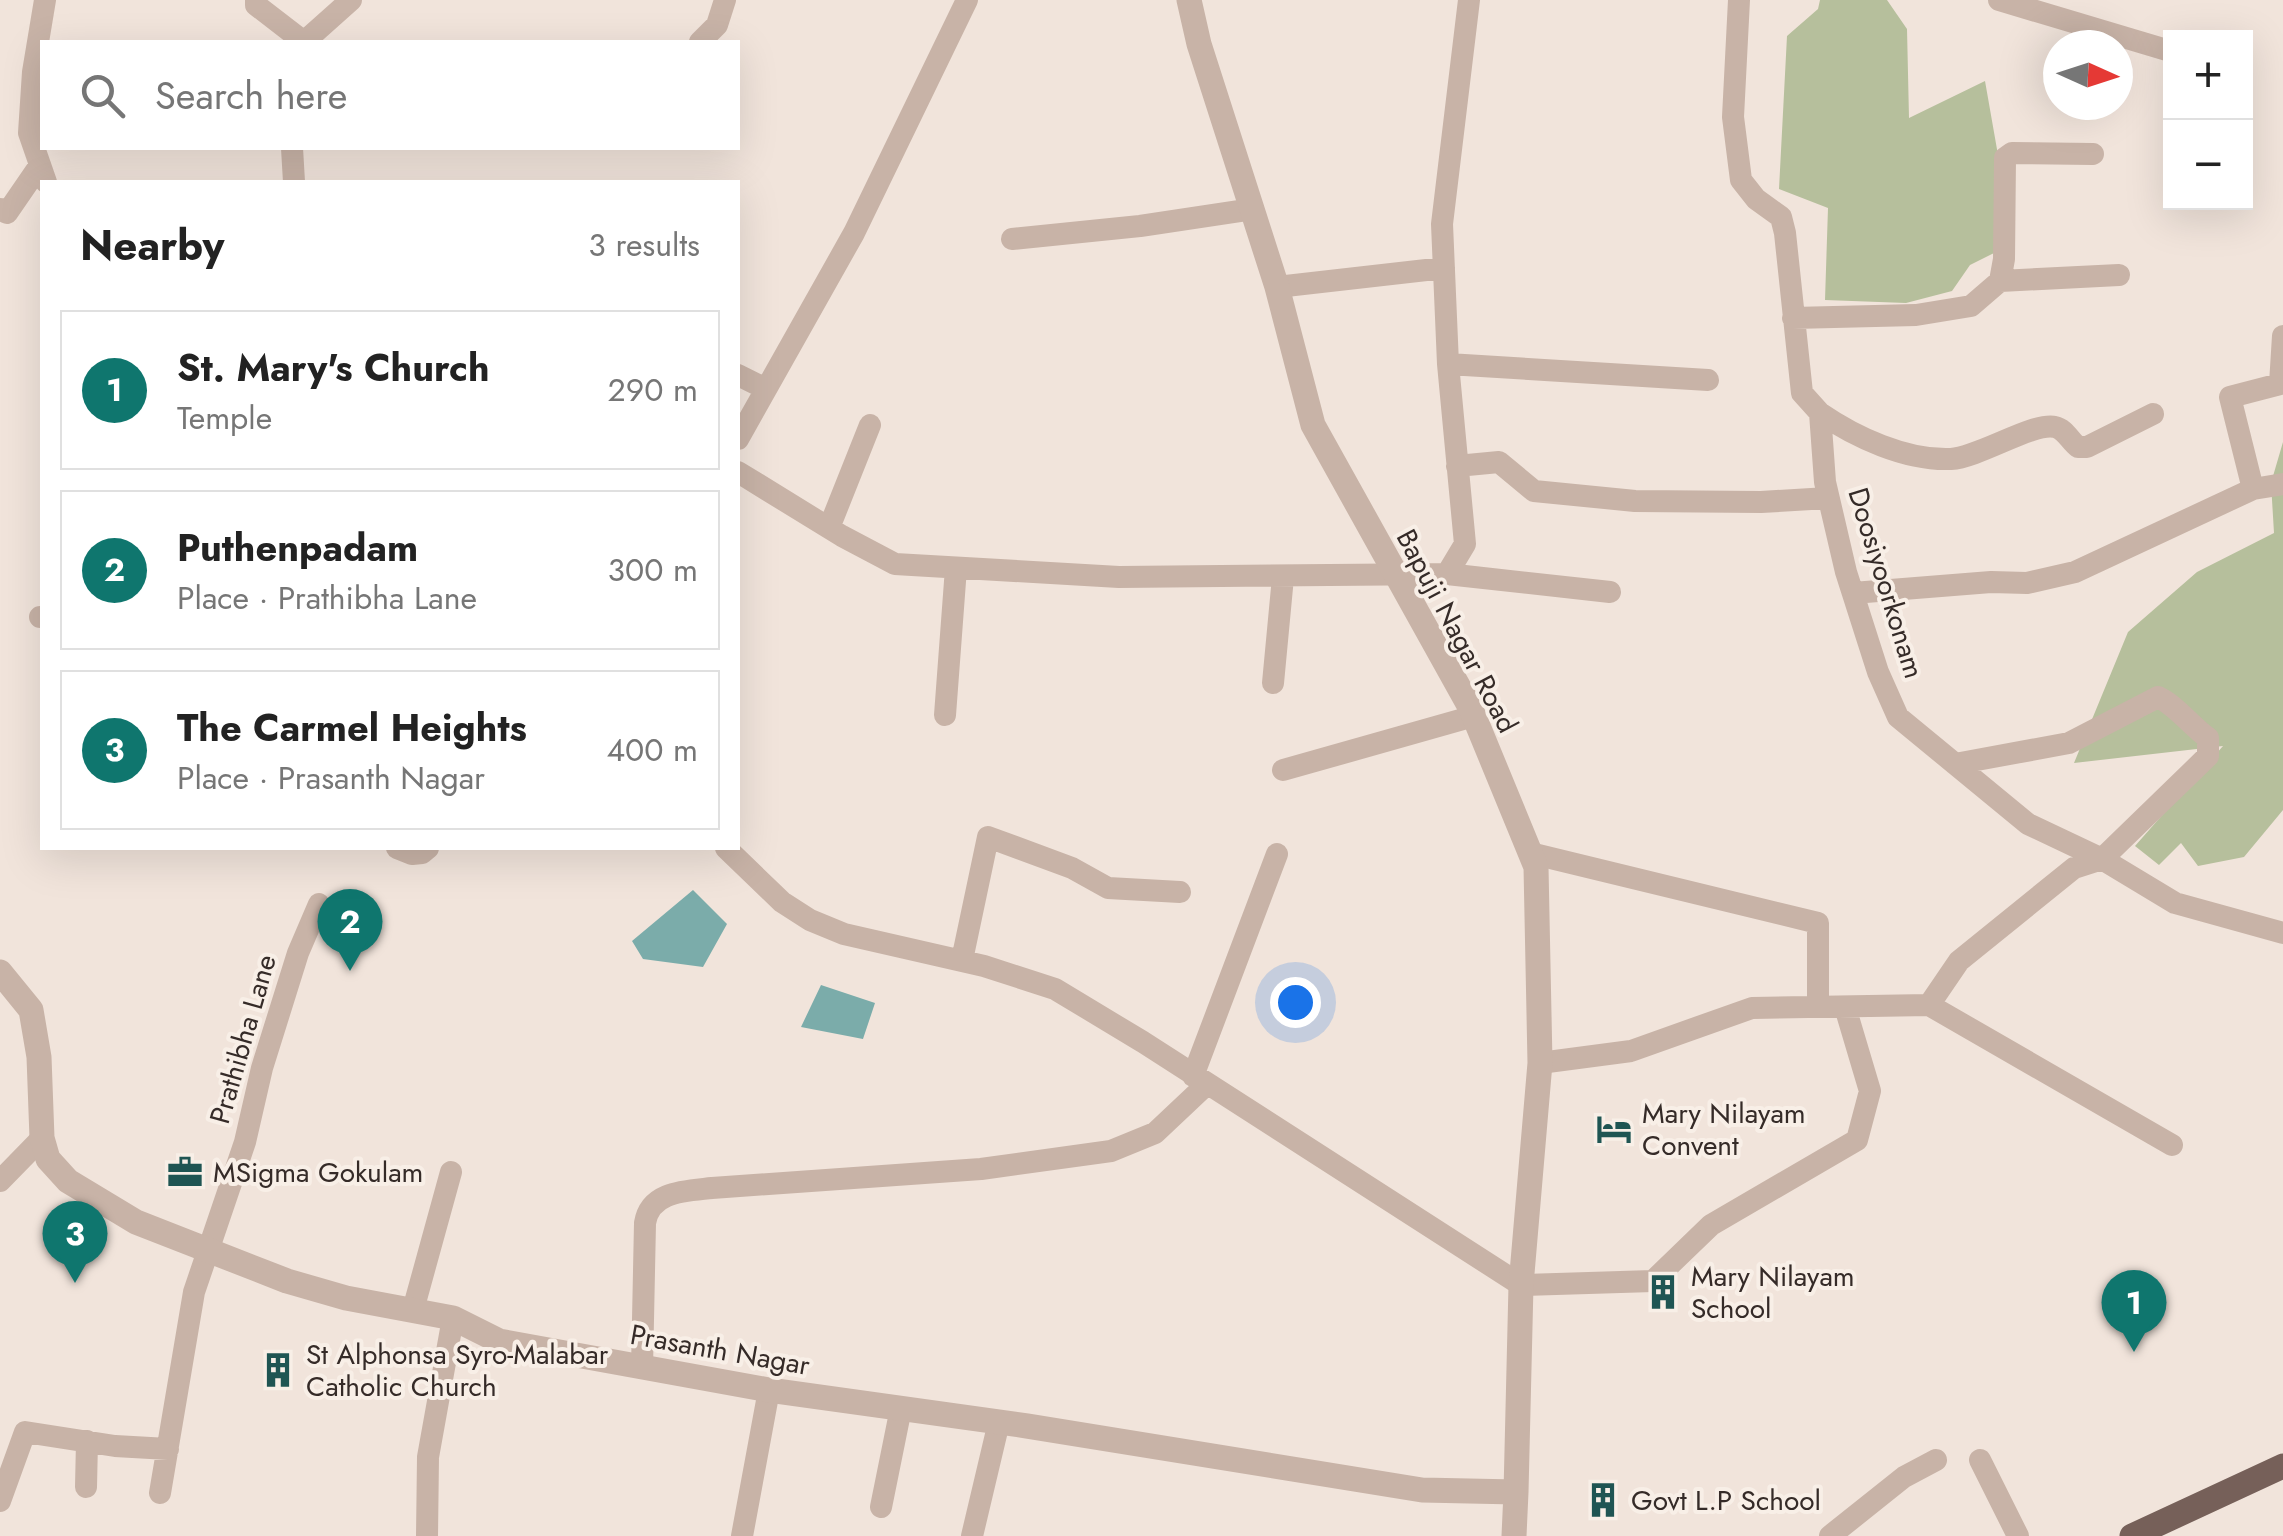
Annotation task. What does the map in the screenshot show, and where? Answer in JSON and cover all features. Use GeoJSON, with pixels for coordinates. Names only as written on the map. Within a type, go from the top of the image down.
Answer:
{"type":"FeatureCollection","features":[{"type":"Feature","properties":{"kind":"main road"},"geometry":{"type":"LineString","coordinates":[[2132,1536],[2283,1466]]}},
{"type":"Feature","properties":{"kind":"street"},"geometry":{"type":"LineString","coordinates":[[0,209],[7,213],[43,174],[29,133],[33,72],[45,0]]}},
{"type":"Feature","properties":{"kind":"street"},"geometry":{"type":"LineString","coordinates":[[256,0],[256,5],[301,40]]}},
{"type":"Feature","properties":{"kind":"street"},"geometry":{"type":"LineString","coordinates":[[306,40],[350,0]]}},
{"type":"Feature","properties":{"kind":"street"},"geometry":{"type":"LineString","coordinates":[[702,40],[716,25],[725,0]]}},
{"type":"Feature","properties":{"kind":"street"},"geometry":{"type":"LineString","coordinates":[[740,435],[854,233],[967,0]]}},
{"type":"Feature","properties":{"kind":"street","name":"Bapuji Nagar Road"},"geometry":{"type":"LineString","coordinates":[[1189,0],[1199,44],[1277,287],[1313,425],[1474,716],[1536,867],[1540,1063],[1521,1285],[1516,1492]]}},
{"type":"Feature","properties":{"kind":"street"},"geometry":{"type":"LineString","coordinates":[[1446,574],[1464,544],[1448,364],[1442,224],[1448,148],[1469,0]]}},
{"type":"Feature","properties":{"kind":"street","name":"Doosiyoorkonam"},"geometry":{"type":"LineString","coordinates":[[1739,0],[1733,117],[1741,180],[1756,199],[1781,217],[1786,232],[1802,394],[1820,413],[1828,498],[1853,594],[1878,672],[1898,717],[2028,824],[2102,860],[2174,903],[2283,933]]}},
{"type":"Feature","properties":{"kind":"street"},"geometry":{"type":"LineString","coordinates":[[1999,0],[2163,49]]}},
{"type":"Feature","properties":{"kind":"street"},"geometry":{"type":"LineString","coordinates":[[292,150],[294,180]]}},
{"type":"Feature","properties":{"kind":"street"},"geometry":{"type":"LineString","coordinates":[[2000,281],[2004,259],[2005,158],[2012,152],[2094,154]]}},
{"type":"Feature","properties":{"kind":"street"},"geometry":{"type":"LineString","coordinates":[[1012,238],[1140,226],[1253,208]]}},
{"type":"Feature","properties":{"kind":"street"},"geometry":{"type":"LineString","coordinates":[[1277,287],[1444,268]]}},
{"type":"Feature","properties":{"kind":"street"},"geometry":{"type":"LineString","coordinates":[[1793,318],[1916,315],[1971,306],[2000,281],[2119,275]]}},
{"type":"Feature","properties":{"kind":"street"},"geometry":{"type":"LineString","coordinates":[[2254,490],[2230,397],[2280,384],[2283,336]]}},
{"type":"Feature","properties":{"kind":"street"},"geometry":{"type":"LineString","coordinates":[[1448,364],[1708,380]]}},
{"type":"Feature","properties":{"kind":"street"},"geometry":{"type":"LineString","coordinates":[[740,377],[764,388]]}},
{"type":"Feature","properties":{"kind":"street"},"geometry":{"type":"LineString","coordinates":[[1820,413],[1856,436],[1946,459],[1979,452],[2050,426],[2064,431],[2078,447],[2087,447],[2153,414]]}},
{"type":"Feature","properties":{"kind":"street"},"geometry":{"type":"LineString","coordinates":[[828,528],[870,425]]}},
{"type":"Feature","properties":{"kind":"street"},"geometry":{"type":"LineString","coordinates":[[1458,466],[1499,462],[1534,491],[1634,501],[1828,498]]}},
{"type":"Feature","properties":{"kind":"street"},"geometry":{"type":"LineString","coordinates":[[740,473],[895,564],[1118,577],[1446,574],[1610,592]]}},
{"type":"Feature","properties":{"kind":"street"},"geometry":{"type":"LineString","coordinates":[[1853,594],[1991,582],[2027,583],[2075,572],[2254,490],[2283,484]]}},
{"type":"Feature","properties":{"kind":"street"},"geometry":{"type":"LineString","coordinates":[[945,714],[956,568]]}},
{"type":"Feature","properties":{"kind":"street"},"geometry":{"type":"LineString","coordinates":[[1273,682],[1283,576]]}},
{"type":"Feature","properties":{"kind":"street"},"geometry":{"type":"LineString","coordinates":[[1929,1005],[1959,961],[2074,868],[2102,860],[2208,756],[2208,738],[2158,697],[2069,744],[1955,764]]}},
{"type":"Feature","properties":{"kind":"street"},"geometry":{"type":"LineString","coordinates":[[1283,770],[1474,716]]}},
{"type":"Feature","properties":{"kind":"street"},"geometry":{"type":"LineString","coordinates":[[962,960],[988,837],[1072,868],[1108,888],[1180,892]]}},
{"type":"Feature","properties":{"kind":"street"},"geometry":{"type":"LineString","coordinates":[[402,850],[412,854],[426,850]]}},
{"type":"Feature","properties":{"kind":"street"},"geometry":{"type":"LineString","coordinates":[[728,850],[782,902],[810,920],[844,934],[962,960],[1055,989],[1521,1285],[1653,1281],[1711,1225],[1856,1140],[1870,1091],[1845,1007]]}},
{"type":"Feature","properties":{"kind":"street"},"geometry":{"type":"LineString","coordinates":[[1530,853],[1818,923],[1818,1007]]}},
{"type":"Feature","properties":{"kind":"street"},"geometry":{"type":"LineString","coordinates":[[642,1368],[645,1223],[650,1207],[659,1199],[675,1192],[712,1188],[980,1169],[1111,1151],[1155,1133],[1200,1080],[1278,854]]}},
{"type":"Feature","properties":{"kind":"street","name":"Prathibha Lane"},"geometry":{"type":"LineString","coordinates":[[160,1492],[194,1292],[211,1250],[298,953],[319,904]]}},
{"type":"Feature","properties":{"kind":"street","name":"Prasanth Nagar"},"geometry":{"type":"LineString","coordinates":[[0,972],[31,1010],[39,1057],[42,1138],[48,1159],[68,1181],[136,1222],[287,1280],[346,1298],[453,1318],[499,1341],[769,1390],[999,1422],[1422,1490],[1516,1492]]}},
{"type":"Feature","properties":{"kind":"street"},"geometry":{"type":"LineString","coordinates":[[1540,1063],[1632,1051],[1752,1008],[1929,1005],[2172,1145]]}},
{"type":"Feature","properties":{"kind":"street"},"geometry":{"type":"LineString","coordinates":[[0,1181],[42,1138]]}},
{"type":"Feature","properties":{"kind":"street"},"geometry":{"type":"LineString","coordinates":[[414,1310],[451,1172]]}},
{"type":"Feature","properties":{"kind":"street"},"geometry":{"type":"LineString","coordinates":[[426,1536],[428,1457],[453,1318]]}},
{"type":"Feature","properties":{"kind":"street"},"geometry":{"type":"LineString","coordinates":[[742,1536],[769,1390]]}},
{"type":"Feature","properties":{"kind":"street"},"geometry":{"type":"LineString","coordinates":[[881,1506],[901,1408]]}},
{"type":"Feature","properties":{"kind":"street"},"geometry":{"type":"LineString","coordinates":[[972,1536],[999,1422]]}},
{"type":"Feature","properties":{"kind":"street"},"geometry":{"type":"LineString","coordinates":[[0,1500],[25,1432],[168,1449]]}},
{"type":"Feature","properties":{"kind":"street"},"geometry":{"type":"LineString","coordinates":[[86,1486],[87,1441]]}},
{"type":"Feature","properties":{"kind":"street"},"geometry":{"type":"LineString","coordinates":[[1830,1536],[1904,1477],[1936,1460]]}},
{"type":"Feature","properties":{"kind":"street"},"geometry":{"type":"LineString","coordinates":[[1980,1460],[2018,1536]]}},
{"type":"Feature","properties":{"kind":"street"},"geometry":{"type":"LineString","coordinates":[[1514,1536],[1516,1492]]}},
{"type":"Feature","properties":{"kind":"green space"},"geometry":{"type":"Polygon","coordinates":[[[1820,0],[1887,0],[1907,29],[1909,118],[1985,81],[1998,155],[1994,253],[1970,265],[1952,291],[1906,303],[1825,300],[1828,208],[1779,189],[1787,36],[1818,9],[1820,0]]]}},
{"type":"Feature","properties":{"kind":"green space"},"geometry":{"type":"Polygon","coordinates":[[[2283,442],[2283,810],[2244,857],[2198,866],[2181,843],[2159,865],[2135,846],[2223,746],[2074,763],[2128,632],[2197,572],[2274,533],[2271,483],[2283,442]]]}},
{"type":"Feature","properties":{"kind":"water"},"geometry":{"type":"Polygon","coordinates":[[[693,890],[727,924],[703,967],[643,959],[632,941],[693,890]]]}},
{"type":"Feature","properties":{"kind":"water"},"geometry":{"type":"Polygon","coordinates":[[[821,985],[875,1003],[863,1039],[801,1027],[821,985]]]}},
{"type":"Feature","properties":{"kind":"place","name":"Puthenpadam"},"geometry":{"type":"Point","coordinates":[350,971]}},
{"type":"Feature","properties":{"kind":"place","name":"Mary Nilayam Convent"},"geometry":{"type":"Point","coordinates":[1614,1129]}},
{"type":"Feature","properties":{"kind":"place","name":"MSigma Gokulam"},"geometry":{"type":"Point","coordinates":[185,1172]}},
{"type":"Feature","properties":{"kind":"place","name":"The Carmel Heights"},"geometry":{"type":"Point","coordinates":[75,1283]}},
{"type":"Feature","properties":{"kind":"place","name":"Mary Nilayam School"},"geometry":{"type":"Point","coordinates":[1663,1292]}},
{"type":"Feature","properties":{"kind":"place","name":"St. Mary's Church"},"geometry":{"type":"Point","coordinates":[2134,1352]}},
{"type":"Feature","properties":{"kind":"place","name":"St Alphonsa Syro-Malabar Catholic Church"},"geometry":{"type":"Point","coordinates":[278,1370]}},
{"type":"Feature","properties":{"kind":"place","name":"Govt L.P School"},"geometry":{"type":"Point","coordinates":[1603,1500]}}]}
